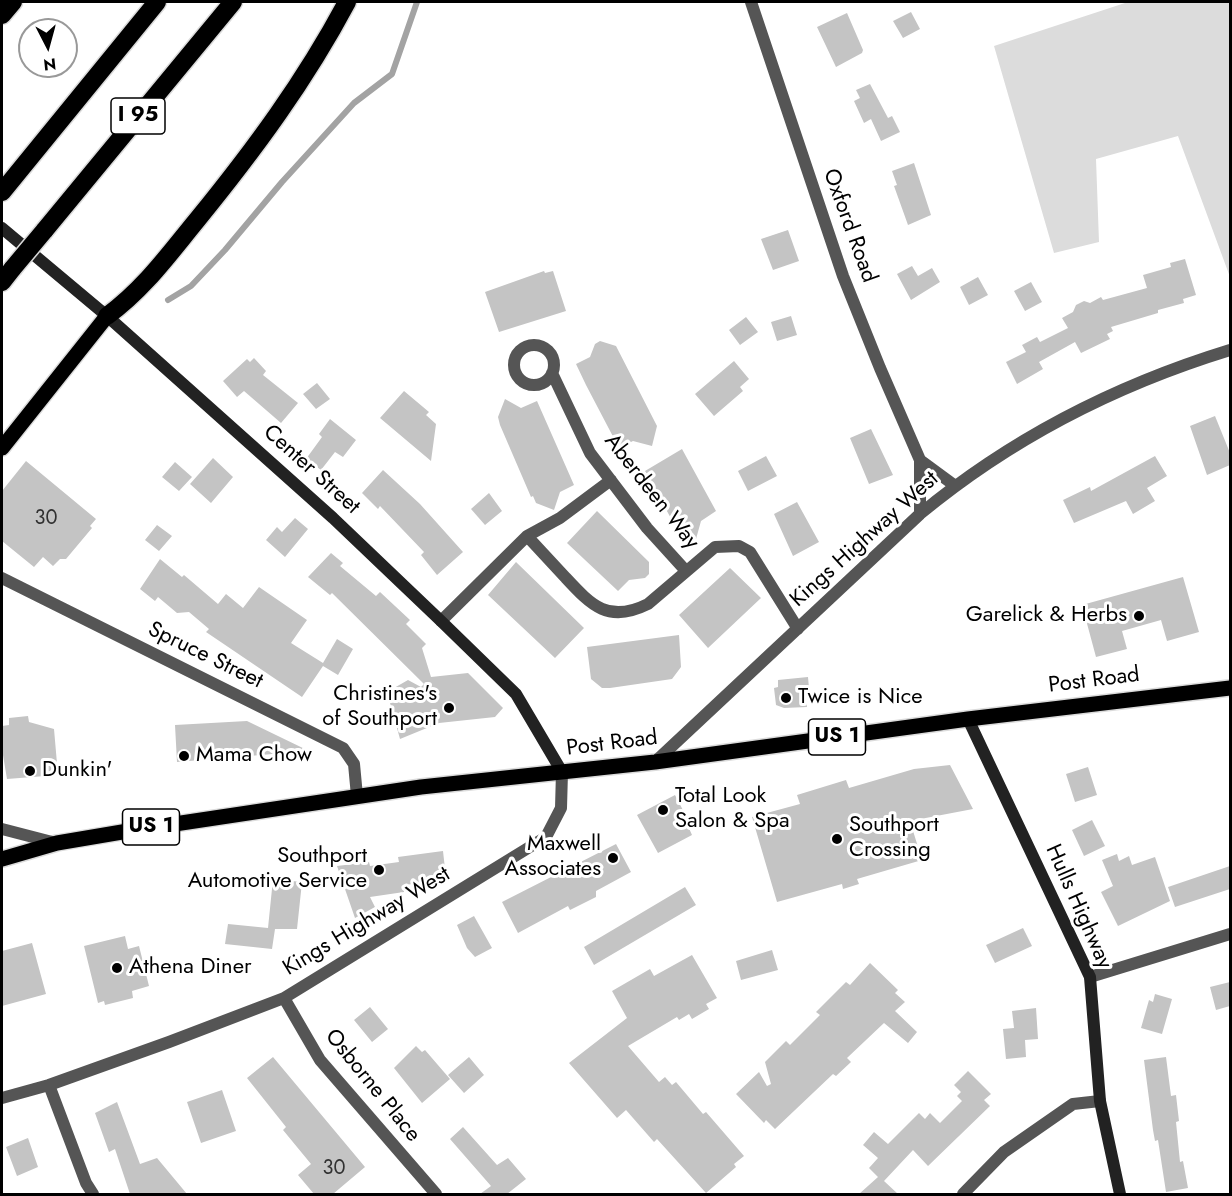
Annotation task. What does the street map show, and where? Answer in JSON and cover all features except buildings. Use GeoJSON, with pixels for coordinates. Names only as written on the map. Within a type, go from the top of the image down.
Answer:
{"type":"FeatureCollection","features":[{"type":"Feature","properties":{"kind":"highway"},"geometry":{"type":"LineString","coordinates":[[2,15],[13,2]]}},
{"type":"Feature","properties":{"kind":"highway","name":"I 95"},"geometry":{"type":"LineString","coordinates":[[2,192],[158,2]]}},
{"type":"Feature","properties":{"kind":"highway","name":"I 95"},"geometry":{"type":"LineString","coordinates":[[7,275],[232,2]]}},
{"type":"Feature","properties":{"kind":"highway"},"geometry":{"type":"LineString","coordinates":[[107,316],[142,287],[250,154],[306,75],[347,2]]}},
{"type":"Feature","properties":{"kind":"main road"},"geometry":{"type":"LineString","coordinates":[[2,448],[107,316]]}},
{"type":"Feature","properties":{"kind":"main road","name":"Post Road"},"geometry":{"type":"LineString","coordinates":[[2,859],[57,843],[357,796],[655,762],[969,719],[1230,688]]}},
{"type":"Feature","properties":{"kind":"street","name":"Oxford Road"},"geometry":{"type":"LineString","coordinates":[[751,2],[843,276],[920,460],[920,514]]}},
{"type":"Feature","properties":{"kind":"street","name":"Center Street"},"geometry":{"type":"LineString","coordinates":[[2,228],[107,316],[333,518],[441,621],[516,694],[562,772]]}},
{"type":"Feature","properties":{"kind":"street","name":"Kings Highway West"},"geometry":{"type":"LineString","coordinates":[[655,762],[920,514],[954,485],[1057,420],[1111,393],[1179,366],[1230,350]]}},
{"type":"Feature","properties":{"kind":"street","name":"Aberdeen Way"},"geometry":{"type":"LineString","coordinates":[[552,373],[590,453],[647,528],[686,571]]}},
{"type":"Feature","properties":{"kind":"street"},"geometry":{"type":"LineString","coordinates":[[920,460],[954,485]]}},
{"type":"Feature","properties":{"kind":"street"},"geometry":{"type":"LineString","coordinates":[[441,621],[526,536],[560,518],[610,480]]}},
{"type":"Feature","properties":{"kind":"street"},"geometry":{"type":"LineString","coordinates":[[526,536],[591,605],[606,611],[635,610],[648,604],[715,547],[745,548],[750,552],[798,629]]}},
{"type":"Feature","properties":{"kind":"street","name":"Spruce Street"},"geometry":{"type":"LineString","coordinates":[[2,578],[343,748],[354,764],[357,796]]}},
{"type":"Feature","properties":{"kind":"street","name":"Hulls Highway"},"geometry":{"type":"LineString","coordinates":[[969,719],[1090,977],[1100,1101],[1120,1194]]}},
{"type":"Feature","properties":{"kind":"street","name":"Kings Highway West"},"geometry":{"type":"LineString","coordinates":[[2,1098],[49,1085],[284,998],[546,837],[561,808],[562,772]]}},
{"type":"Feature","properties":{"kind":"street"},"geometry":{"type":"LineString","coordinates":[[2,829],[57,843]]}},
{"type":"Feature","properties":{"kind":"street"},"geometry":{"type":"LineString","coordinates":[[1090,977],[1230,934]]}},
{"type":"Feature","properties":{"kind":"street","name":"Osborne Place"},"geometry":{"type":"LineString","coordinates":[[284,998],[320,1060],[436,1194]]}},
{"type":"Feature","properties":{"kind":"street"},"geometry":{"type":"LineString","coordinates":[[49,1085],[86,1183],[93,1194]]}},
{"type":"Feature","properties":{"kind":"street"},"geometry":{"type":"LineString","coordinates":[[963,1194],[1004,1152],[1073,1104],[1100,1101]]}},
{"type":"Feature","properties":{"kind":"shaded area"},"geometry":{"type":"Polygon","coordinates":[[[1128,2],[1230,2],[1230,277],[1178,136],[1096,159],[1099,242],[1054,253],[994,46],[1128,2]]]}},
{"type":"Feature","properties":{"kind":"waterway"},"geometry":{"type":"LineString","coordinates":[[168,300],[191,286],[225,250],[282,182],[354,103],[392,74],[417,2]]}},
{"type":"Feature","properties":{"kind":"place","name":"Garelick & Herbs"},"geometry":{"type":"Point","coordinates":[1139,616]}},
{"type":"Feature","properties":{"kind":"place","name":"Twice is Nice"},"geometry":{"type":"Point","coordinates":[786,698]}},
{"type":"Feature","properties":{"kind":"place","name":"Christines's of Southport"},"geometry":{"type":"Point","coordinates":[449,708]}},
{"type":"Feature","properties":{"kind":"place","name":"Mama Chow"},"geometry":{"type":"Point","coordinates":[184,756]}},
{"type":"Feature","properties":{"kind":"place","name":"Dunkin'"},"geometry":{"type":"Point","coordinates":[30,771]}},
{"type":"Feature","properties":{"kind":"place","name":"Total Look Salon & Spa"},"geometry":{"type":"Point","coordinates":[663,810]}},
{"type":"Feature","properties":{"kind":"place","name":"Southport Crossing"},"geometry":{"type":"Point","coordinates":[837,839]}},
{"type":"Feature","properties":{"kind":"place","name":"Maxwell Associates"},"geometry":{"type":"Point","coordinates":[613,858]}},
{"type":"Feature","properties":{"kind":"place","name":"Southport Automotive Service"},"geometry":{"type":"Point","coordinates":[379,870]}},
{"type":"Feature","properties":{"kind":"place","name":"Athena Diner"},"geometry":{"type":"Point","coordinates":[117,968]}}]}
